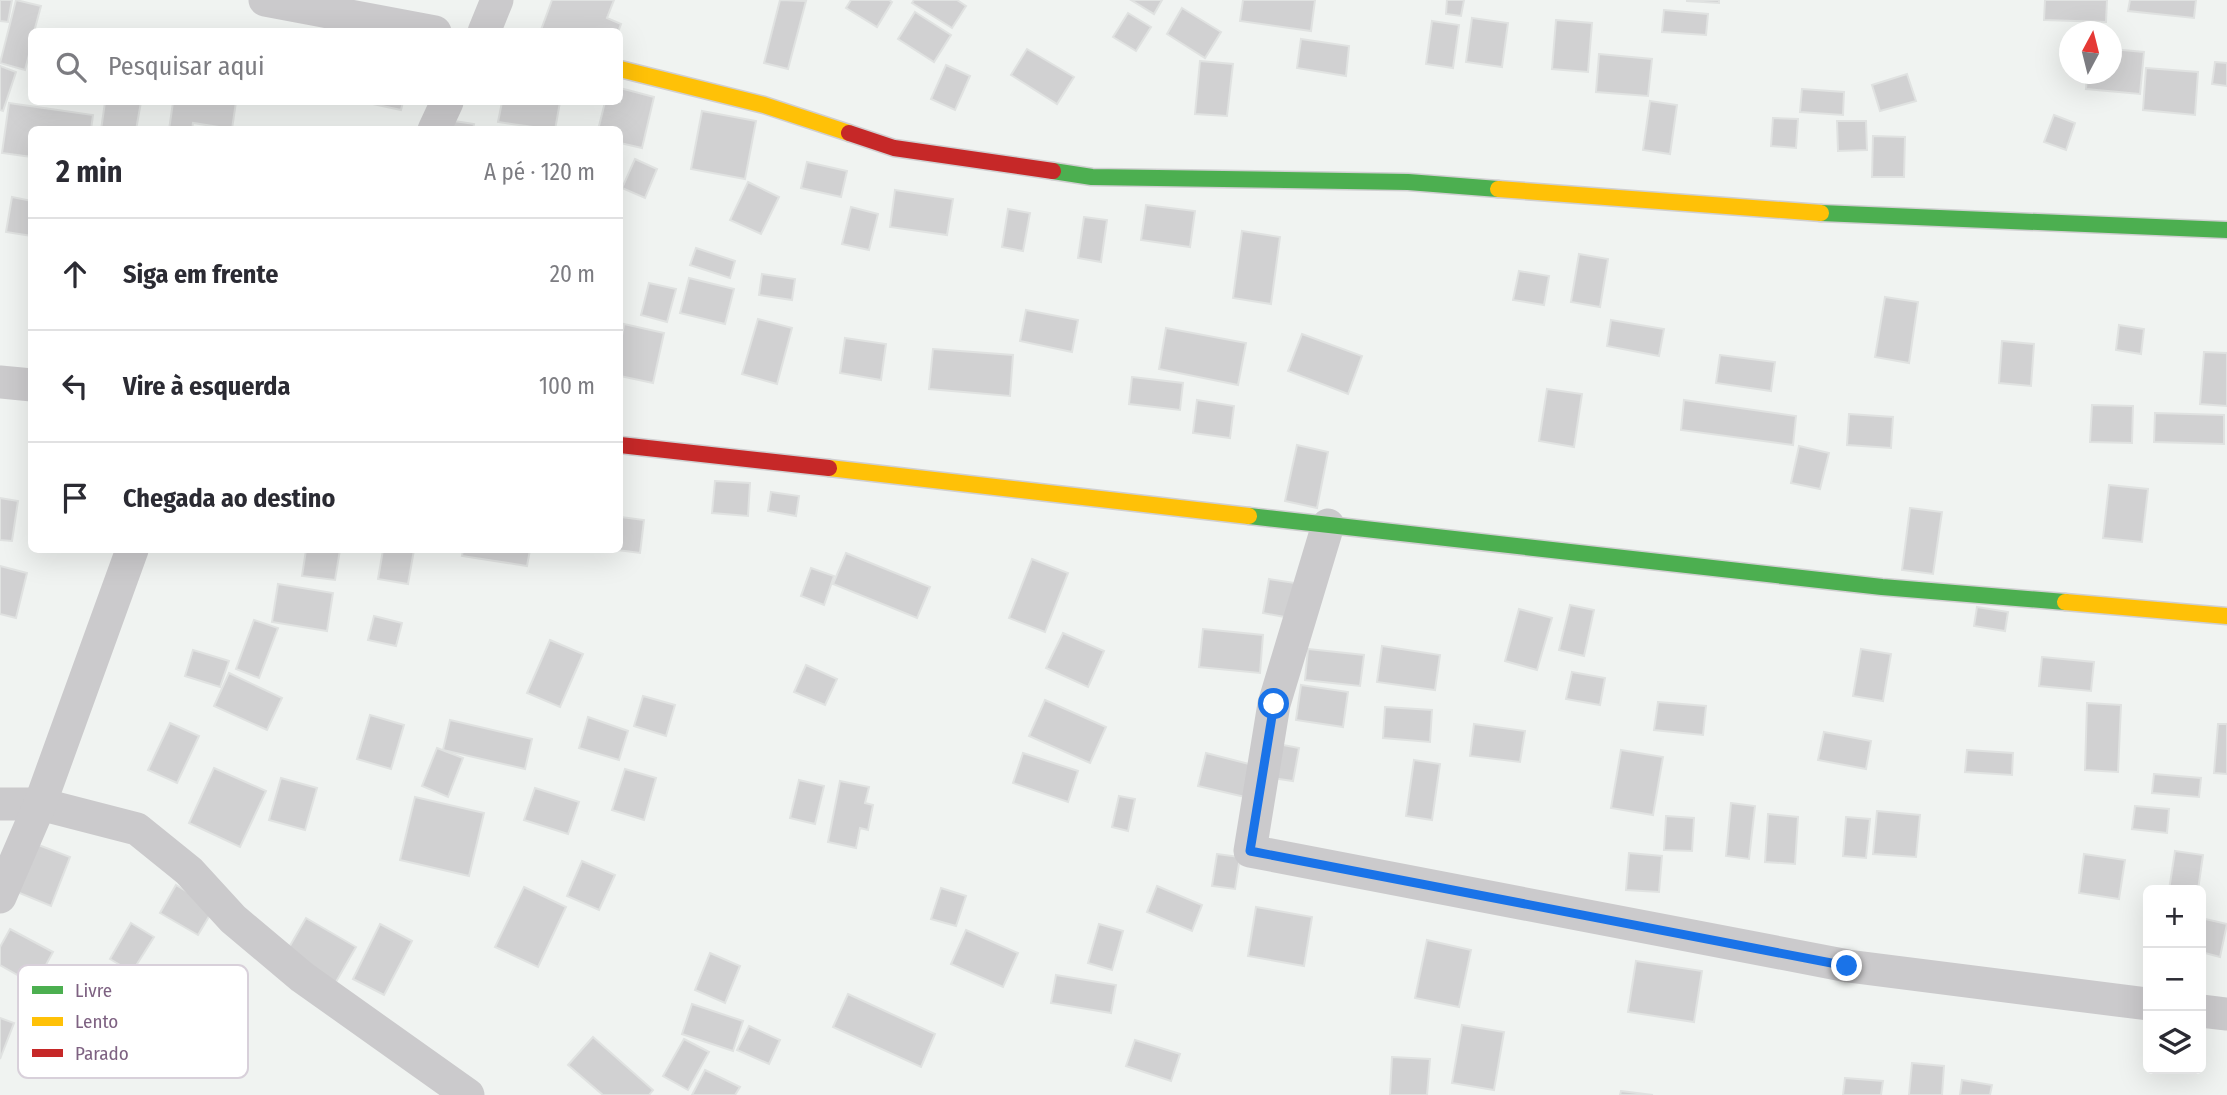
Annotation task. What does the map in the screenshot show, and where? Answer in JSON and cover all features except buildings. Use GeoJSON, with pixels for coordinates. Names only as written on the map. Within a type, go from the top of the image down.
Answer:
{"type":"FeatureCollection","features":[{"type":"Feature","properties":{"kind":"street"},"geometry":{"type":"LineString","coordinates":[[265,0],[414,28]]}},
{"type":"Feature","properties":{"kind":"street"},"geometry":{"type":"LineString","coordinates":[[486,28],[497,0]]}},
{"type":"Feature","properties":{"kind":"street"},"geometry":{"type":"LineString","coordinates":[[623,70],[764,106],[894,148],[1092,177],[1408,182],[1849,215],[2227,230]]}},
{"type":"Feature","properties":{"kind":"street"},"geometry":{"type":"LineString","coordinates":[[436,126],[446,105]]}},
{"type":"Feature","properties":{"kind":"street"},"geometry":{"type":"LineString","coordinates":[[0,382],[28,385]]}},
{"type":"Feature","properties":{"kind":"street"},"geometry":{"type":"LineString","coordinates":[[623,445],[1882,587],[2227,616]]}},
{"type":"Feature","properties":{"kind":"street"},"geometry":{"type":"LineString","coordinates":[[1328,525],[1274,704],[1250,851],[1847,966],[2143,1003]]}},
{"type":"Feature","properties":{"kind":"street"},"geometry":{"type":"LineString","coordinates":[[0,897],[40,804],[131,553]]}},
{"type":"Feature","properties":{"kind":"street"},"geometry":{"type":"LineString","coordinates":[[0,804],[40,804],[137,829],[189,872],[233,919],[302,977],[468,1095]]}},
{"type":"Feature","properties":{"kind":"street"},"geometry":{"type":"LineString","coordinates":[[2206,1012],[2227,1014]]}},
{"type":"Feature","properties":{"kind":"traffic: fast"},"geometry":{"type":"LineString","coordinates":[[1053,171],[1092,177],[1408,182],[1498,189]]}},
{"type":"Feature","properties":{"kind":"traffic: fast"},"geometry":{"type":"LineString","coordinates":[[1821,213],[2227,230]]}},
{"type":"Feature","properties":{"kind":"traffic: fast"},"geometry":{"type":"LineString","coordinates":[[1249,516],[1882,587],[2065,602]]}},
{"type":"Feature","properties":{"kind":"traffic: slow"},"geometry":{"type":"LineString","coordinates":[[623,70],[764,105],[849,133]]}},
{"type":"Feature","properties":{"kind":"traffic: slow"},"geometry":{"type":"LineString","coordinates":[[1498,189],[1821,213]]}},
{"type":"Feature","properties":{"kind":"traffic: slow"},"geometry":{"type":"LineString","coordinates":[[829,468],[1249,516]]}},
{"type":"Feature","properties":{"kind":"traffic: slow"},"geometry":{"type":"LineString","coordinates":[[2065,602],[2227,616]]}},
{"type":"Feature","properties":{"kind":"traffic: jam"},"geometry":{"type":"LineString","coordinates":[[849,133],[894,148],[1053,171]]}},
{"type":"Feature","properties":{"kind":"traffic: jam"},"geometry":{"type":"LineString","coordinates":[[623,445],[829,468]]}},
{"type":"Feature","properties":{"kind":"route"},"geometry":{"type":"LineString","coordinates":[[1274,704],[1250,851],[1847,966]]}}]}
